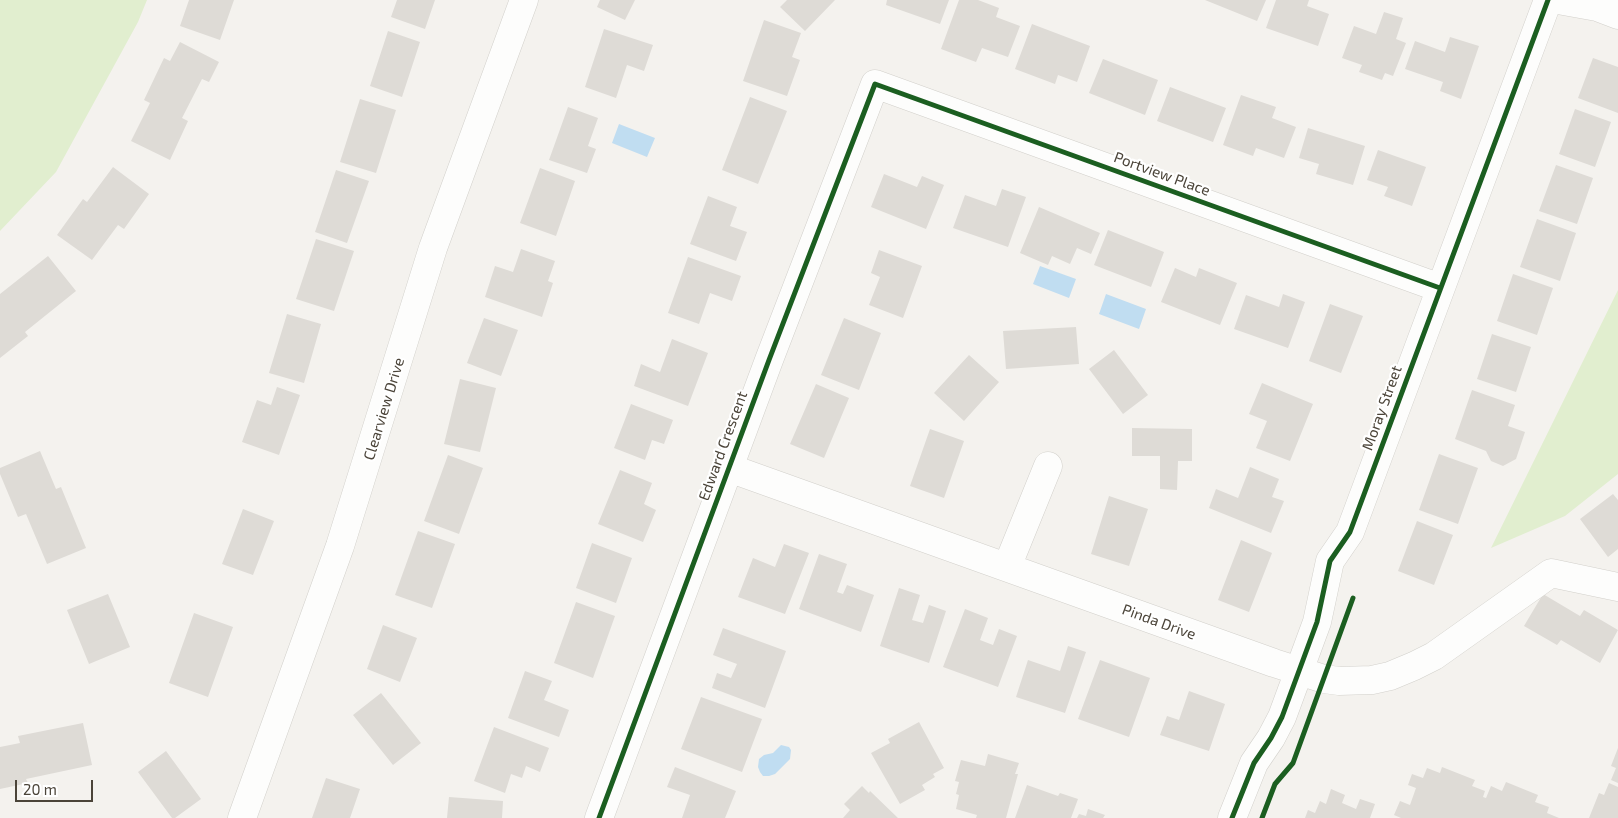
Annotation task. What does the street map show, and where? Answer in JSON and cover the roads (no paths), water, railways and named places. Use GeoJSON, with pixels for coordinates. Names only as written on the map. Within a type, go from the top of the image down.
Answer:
{"type":"FeatureCollection","features":[{"type":"Feature","properties":{"kind":"street","name":"Clearview Drive"},"geometry":{"type":"LineString","coordinates":[[242,818],[340,546],[436,239],[524,0]]}},
{"type":"Feature","properties":{"kind":"street","name":"Moray Street"},"geometry":{"type":"LineString","coordinates":[[1249,818],[1259,792],[1285,748],[1306,673],[1330,561],[1350,532],[1548,0]]}},
{"type":"Feature","properties":{"kind":"street"},"geometry":{"type":"LineString","coordinates":[[1558,0],[1597,7],[1618,15]]}},
{"type":"Feature","properties":{"kind":"street","name":"Portview Place"},"geometry":{"type":"LineString","coordinates":[[875,84],[1440,288]]}},
{"type":"Feature","properties":{"kind":"street","name":"Edward Crescent"},"geometry":{"type":"LineString","coordinates":[[599,818],[729,468],[875,84]]}},
{"type":"Feature","properties":{"kind":"street"},"geometry":{"type":"LineString","coordinates":[[1007,567],[1048,466]]}},
{"type":"Feature","properties":{"kind":"street","name":"Pinda Drive"},"geometry":{"type":"LineString","coordinates":[[729,468],[1306,673],[1331,680],[1355,682],[1390,676],[1414,666],[1434,656],[1473,630],[1551,573],[1618,587]]}},
{"type":"Feature","properties":{"kind":"street","name":"Moray Street"},"geometry":{"type":"LineString","coordinates":[[1232,818],[1254,763],[1278,728],[1306,673]]}},
{"type":"Feature","properties":{"kind":"water"},"geometry":{"type":"Polygon","coordinates":[[[619,124],[655,138],[647,157],[612,143],[619,124]]]}},
{"type":"Feature","properties":{"kind":"water"},"geometry":{"type":"Polygon","coordinates":[[[1040,266],[1076,279],[1069,298],[1033,284],[1040,266]]]}},
{"type":"Feature","properties":{"kind":"water"},"geometry":{"type":"Polygon","coordinates":[[[1106,294],[1146,309],[1139,329],[1099,314],[1106,294]]]}},
{"type":"Feature","properties":{"kind":"water"},"geometry":{"type":"Polygon","coordinates":[[[781,745],[789,747],[791,750],[790,759],[775,774],[763,776],[758,767],[759,759],[764,755],[773,753],[781,745]]]}}]}
